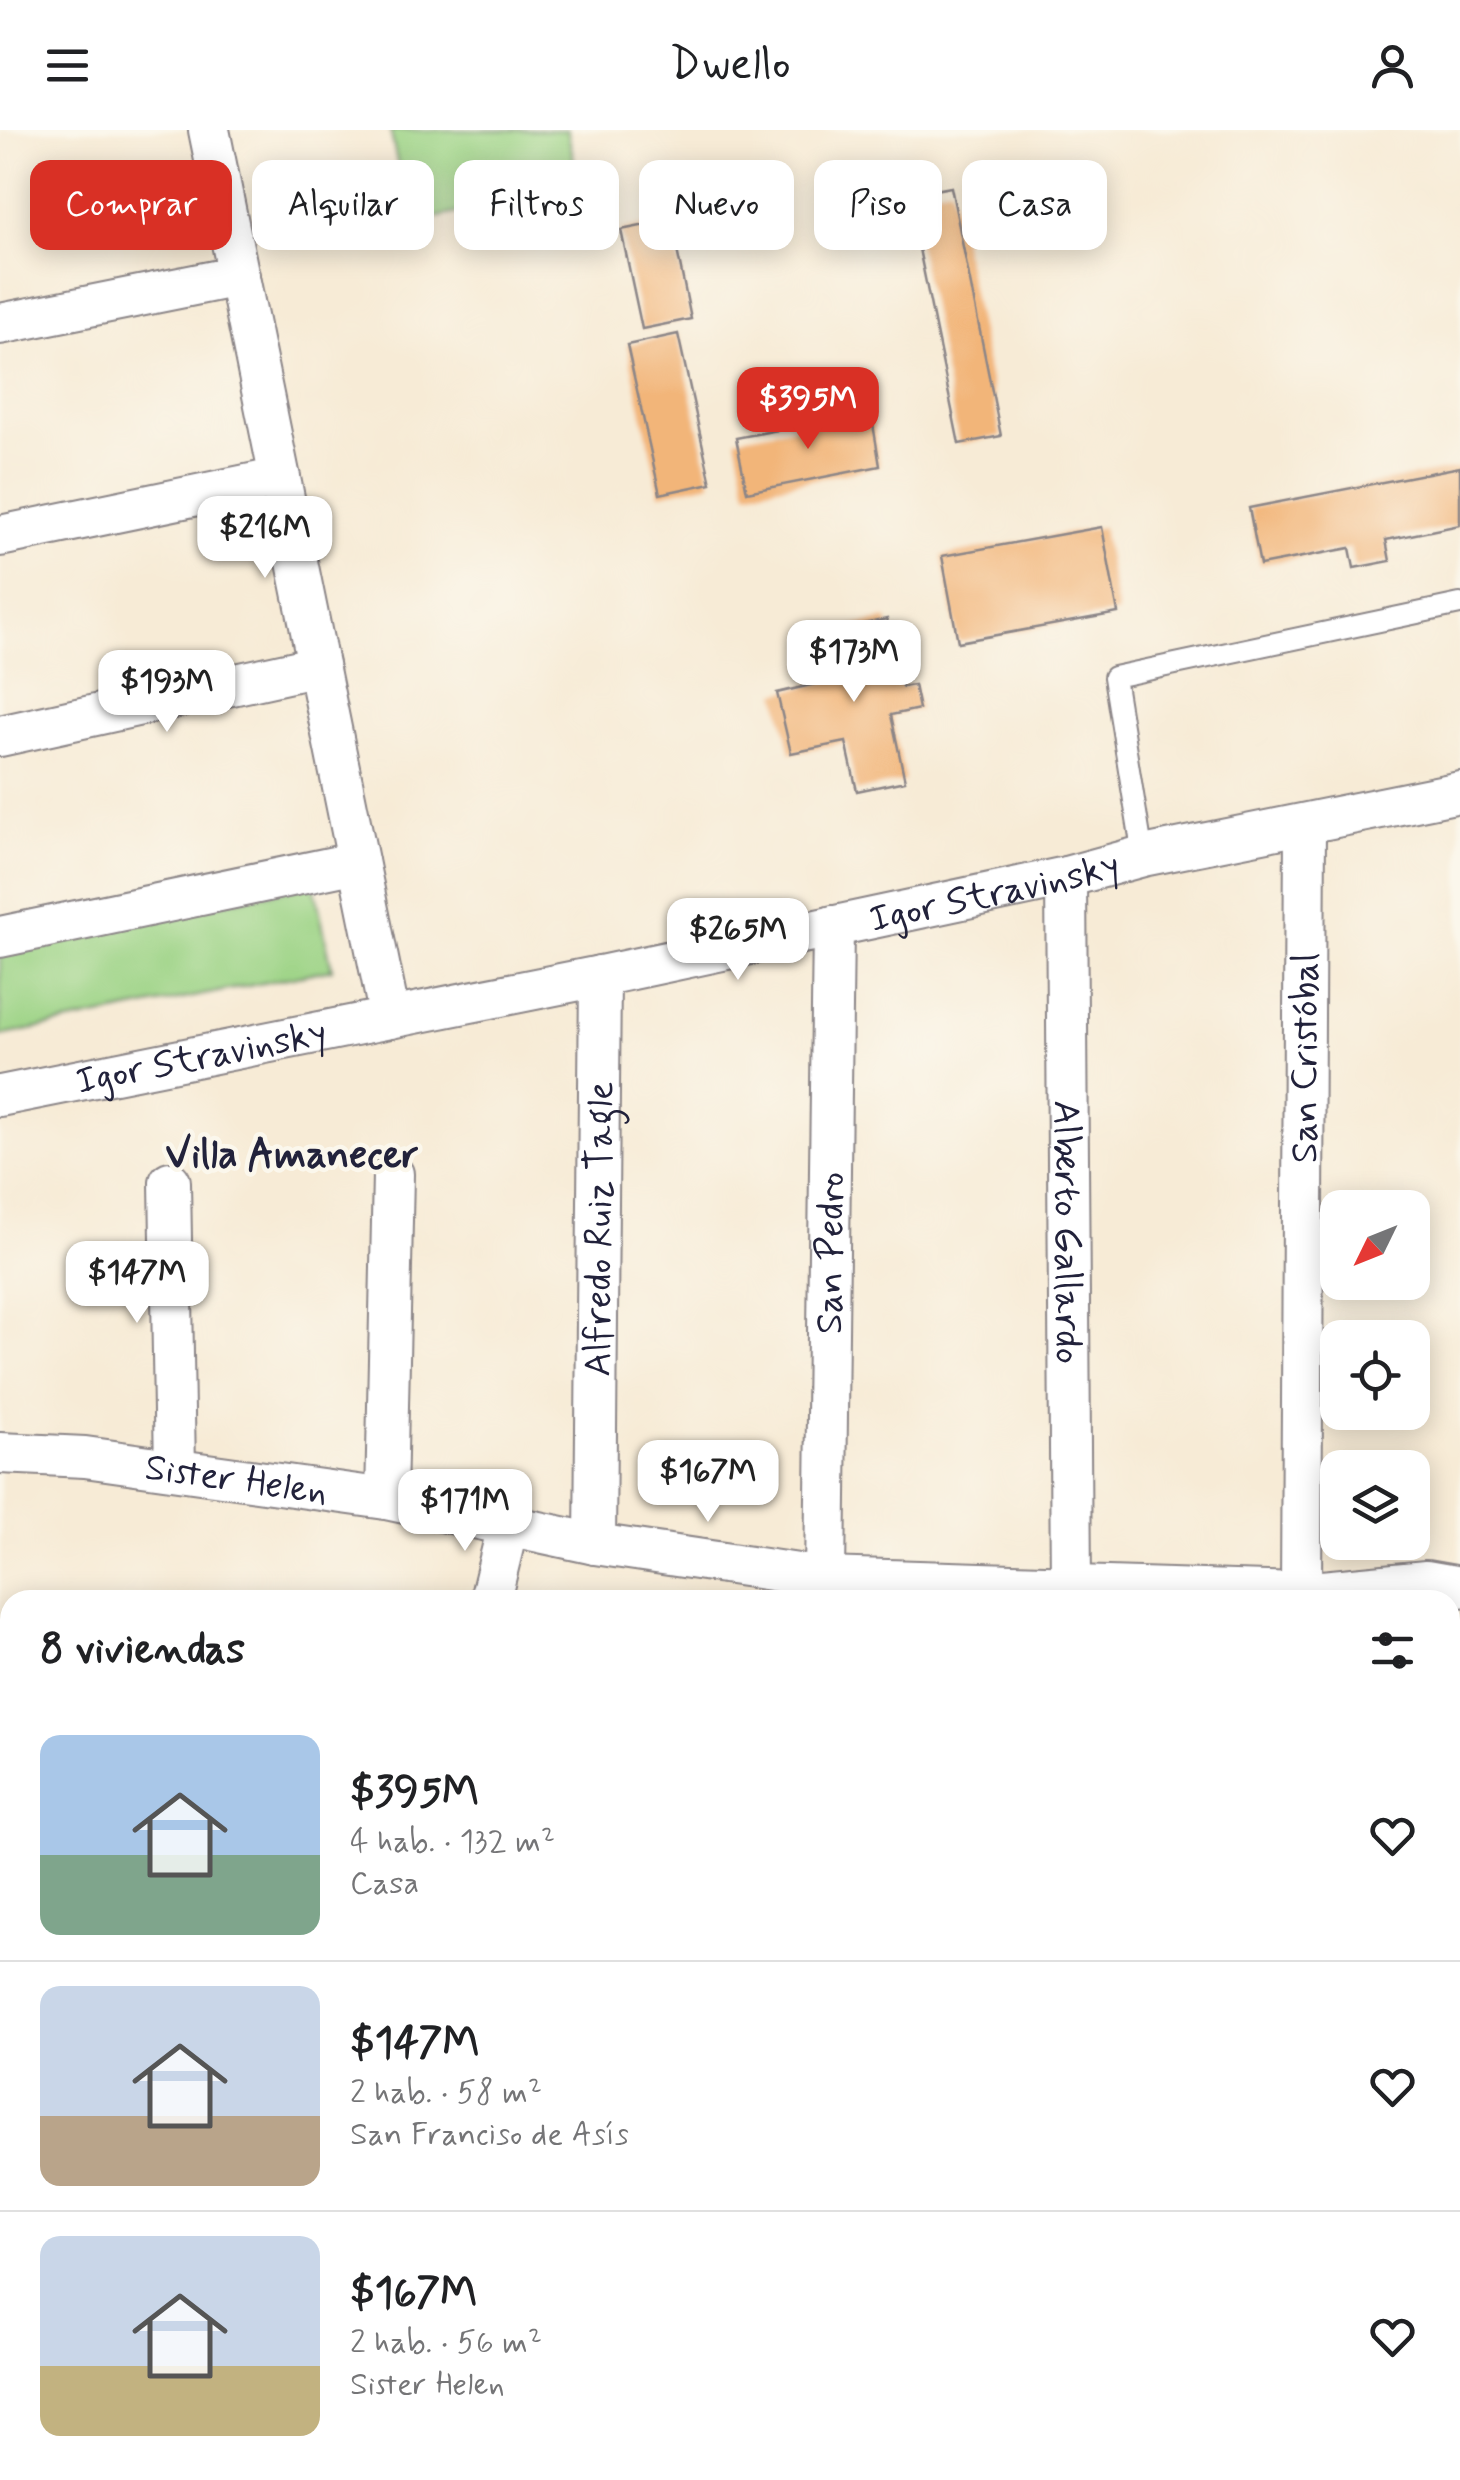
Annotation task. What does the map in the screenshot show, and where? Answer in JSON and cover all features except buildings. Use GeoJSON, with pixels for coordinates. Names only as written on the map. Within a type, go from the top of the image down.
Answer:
{"type":"FeatureCollection","features":[{"type":"Feature","properties":{"kind":"street"},"geometry":{"type":"LineString","coordinates":[[209,130],[390,1018]]}},
{"type":"Feature","properties":{"kind":"street"},"geometry":{"type":"LineString","coordinates":[[0,324],[239,276]]}},
{"type":"Feature","properties":{"kind":"street"},"geometry":{"type":"LineString","coordinates":[[0,536],[280,478]]}},
{"type":"Feature","properties":{"kind":"street"},"geometry":{"type":"LineString","coordinates":[[0,736],[318,666]]}},
{"type":"Feature","properties":{"kind":"street","name":"Igor Stravinsky"},"geometry":{"type":"LineString","coordinates":[[0,1096],[600,976],[1144,856],[1460,792]]}},
{"type":"Feature","properties":{"kind":"street","name":"San Cristóbal"},"geometry":{"type":"LineString","coordinates":[[1301,1590],[1305,825]]}},
{"type":"Feature","properties":{"kind":"street"},"geometry":{"type":"LineString","coordinates":[[0,937],[358,862]]}},
{"type":"Feature","properties":{"kind":"street","name":"Alberto Gallardo"},"geometry":{"type":"LineString","coordinates":[[1066,876],[1072,1588]]}},
{"type":"Feature","properties":{"kind":"street","name":"San Pedro"},"geometry":{"type":"LineString","coordinates":[[825,1578],[834,926]]}},
{"type":"Feature","properties":{"kind":"street","name":"Alfredo Ruiz Tagle"},"geometry":{"type":"LineString","coordinates":[[596,1544],[600,976]]}},
{"type":"Feature","properties":{"kind":"street"},"geometry":{"type":"LineString","coordinates":[[386,1499],[393,1174]]}},
{"type":"Feature","properties":{"kind":"street"},"geometry":{"type":"LineString","coordinates":[[170,1182],[175,1469]]}},
{"type":"Feature","properties":{"kind":"street","name":"Sister Helen"},"geometry":{"type":"LineString","coordinates":[[0,1453],[85,1456],[386,1499],[596,1544],[825,1578],[1164,1590]]}},
{"type":"Feature","properties":{"kind":"street"},"geometry":{"type":"LineString","coordinates":[[492,1590],[508,1526]]}},
{"type":"Feature","properties":{"kind":"street","name":"Sister Helen"},"geometry":{"type":"LineString","coordinates":[[1348,1590],[1443,1584]]}},
{"type":"Feature","properties":{"kind":"lane"},"geometry":{"type":"LineString","coordinates":[[1144,856],[1114,677],[1460,604]]}},
{"type":"Feature","properties":{"kind":"green space"},"geometry":{"type":"Polygon","coordinates":[[[390,130],[567,130],[574,160],[454,160],[454,214],[434,218],[434,160],[397,160],[390,130]]]}},
{"type":"Feature","properties":{"kind":"green space"},"geometry":{"type":"Polygon","coordinates":[[[314,884],[332,969],[0,1036],[0,948],[314,884]]]}},
{"type":"Feature","properties":{"kind":"district","name":"Villa Amanecer"},"geometry":{"type":"Point","coordinates":[292,1153]}}]}
